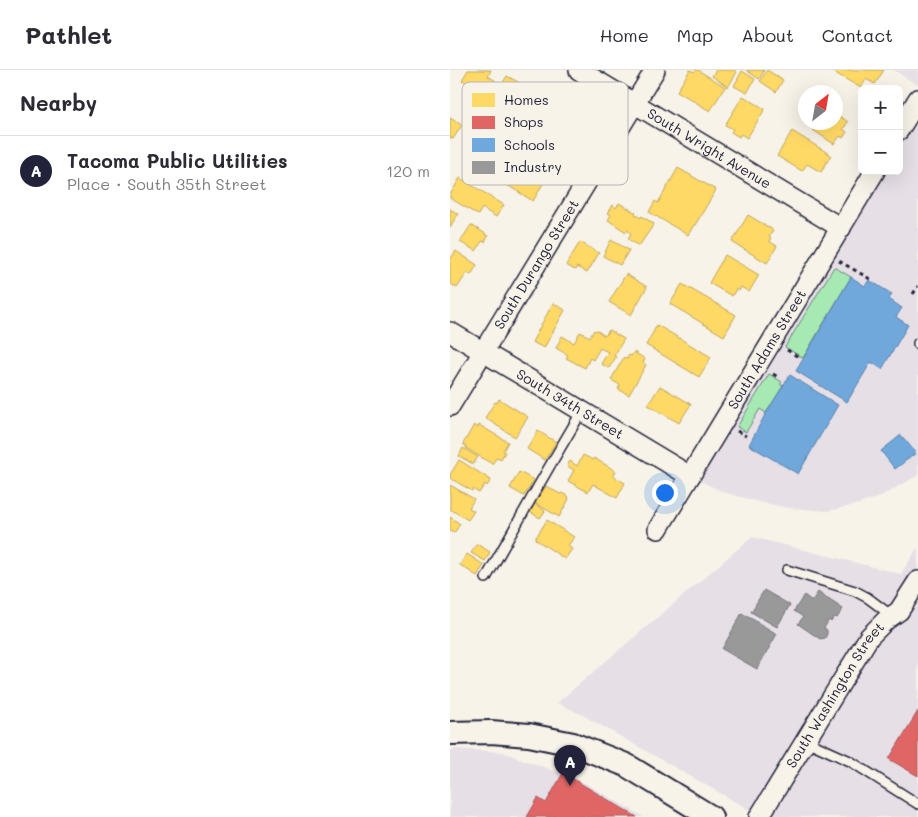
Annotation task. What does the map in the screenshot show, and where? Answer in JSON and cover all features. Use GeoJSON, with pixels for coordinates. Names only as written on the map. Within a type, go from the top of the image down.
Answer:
{"type":"FeatureCollection","features":[{"type":"Feature","properties":{"kind":"street","name":"South Wright Avenue"},"geometry":{"type":"LineString","coordinates":[[579,70],[599,82]]}},
{"type":"Feature","properties":{"kind":"street","name":"South Durango Street"},"geometry":{"type":"LineString","coordinates":[[628,115],[655,70]]}},
{"type":"Feature","properties":{"kind":"street","name":"South Wright Avenue"},"geometry":{"type":"LineString","coordinates":[[628,100],[841,228]]}},
{"type":"Feature","properties":{"kind":"street"},"geometry":{"type":"LineString","coordinates":[[903,124],[917,103]]}},
{"type":"Feature","properties":{"kind":"street","name":"South Adams Street"},"geometry":{"type":"LineString","coordinates":[[658,528],[873,175]]}},
{"type":"Feature","properties":{"kind":"street","name":"South Durango Street"},"geometry":{"type":"LineString","coordinates":[[450,406],[585,185]]}},
{"type":"Feature","properties":{"kind":"street","name":"South 34th Street"},"geometry":{"type":"LineString","coordinates":[[450,332],[690,476]]}},
{"type":"Feature","properties":{"kind":"street","name":"South Washington Street"},"geometry":{"type":"LineString","coordinates":[[760,817],[869,637],[895,613],[918,580]]}},
{"type":"Feature","properties":{"kind":"street"},"geometry":{"type":"LineString","coordinates":[[895,613],[908,611],[918,613]]}},
{"type":"Feature","properties":{"kind":"street"},"geometry":{"type":"LineString","coordinates":[[450,733],[491,732],[529,735],[573,744],[626,765],[711,817]]}},
{"type":"Feature","properties":{"kind":"lane"},"geometry":{"type":"LineString","coordinates":[[486,578],[582,411]]}},
{"type":"Feature","properties":{"kind":"lane"},"geometry":{"type":"LineString","coordinates":[[787,570],[855,591],[895,613]]}},
{"type":"Feature","properties":{"kind":"lane"},"geometry":{"type":"LineString","coordinates":[[806,741],[850,761],[918,804]]}},
{"type":"Feature","properties":{"kind":"path"},"geometry":{"type":"LineString","coordinates":[[856,272],[870,279]]}},
{"type":"Feature","properties":{"kind":"path"},"geometry":{"type":"LineString","coordinates":[[913,294],[918,286]]}},
{"type":"Feature","properties":{"kind":"path"},"geometry":{"type":"LineString","coordinates":[[782,348],[800,358]]}},
{"type":"Feature","properties":{"kind":"shaded area"},"geometry":{"type":"Polygon","coordinates":[[[893,70],[918,70],[918,85],[900,74],[893,70]]]}},
{"type":"Feature","properties":{"kind":"shaded area"},"geometry":{"type":"Polygon","coordinates":[[[918,99],[918,475],[879,497],[828,511],[790,508],[759,502],[723,492],[690,476],[873,175],[903,175],[903,123],[918,99]]]}},
{"type":"Feature","properties":{"kind":"shaded area"},"geometry":{"type":"Polygon","coordinates":[[[752,537],[901,574],[918,547],[918,817],[762,817],[581,714],[557,703],[752,537]]]}},
{"type":"Feature","properties":{"kind":"shaded area"},"geometry":{"type":"Polygon","coordinates":[[[450,750],[502,752],[579,780],[644,817],[450,817],[450,750]]]}},
{"type":"Feature","properties":{"kind":"green space"},"geometry":{"type":"Polygon","coordinates":[[[834,267],[851,277],[803,358],[785,347],[834,267]]]}},
{"type":"Feature","properties":{"kind":"green space"},"geometry":{"type":"Polygon","coordinates":[[[769,374],[782,382],[780,384],[783,386],[766,413],[760,409],[746,432],[737,427],[769,374]]]}},
{"type":"Feature","properties":{"kind":"building: Homes"},"geometry":{"type":"Polygon","coordinates":[[[468,70],[491,70],[488,76],[496,81],[465,82],[462,80],[468,70]]]}},
{"type":"Feature","properties":{"kind":"building: Homes"},"geometry":{"type":"Polygon","coordinates":[[[690,70],[694,72],[698,70],[725,87],[710,111],[677,91],[690,70]]]}},
{"type":"Feature","properties":{"kind":"building: Homes"},"geometry":{"type":"Polygon","coordinates":[[[716,70],[734,70],[737,72],[728,87],[712,76],[716,70]]]}},
{"type":"Feature","properties":{"kind":"building: Homes"},"geometry":{"type":"Polygon","coordinates":[[[746,70],[763,70],[764,71],[759,79],[746,70]]]}},
{"type":"Feature","properties":{"kind":"building: Homes"},"geometry":{"type":"Polygon","coordinates":[[[767,70],[783,80],[776,92],[760,81],[767,70]]]}},
{"type":"Feature","properties":{"kind":"building: Homes"},"geometry":{"type":"Polygon","coordinates":[[[830,70],[884,70],[875,84],[866,79],[863,85],[858,86],[830,70]]]}},
{"type":"Feature","properties":{"kind":"building: Homes"},"geometry":{"type":"Polygon","coordinates":[[[742,71],[755,79],[747,93],[734,86],[742,71]]]}},
{"type":"Feature","properties":{"kind":"building: Homes"},"geometry":{"type":"Polygon","coordinates":[[[507,76],[518,82],[503,82],[507,76]]]}},
{"type":"Feature","properties":{"kind":"building: Homes"},"geometry":{"type":"Polygon","coordinates":[[[743,96],[765,109],[747,138],[741,134],[739,137],[731,132],[733,129],[725,125],[743,96]]]}},
{"type":"Feature","properties":{"kind":"building: Homes"},"geometry":{"type":"Polygon","coordinates":[[[450,118],[462,125],[453,139],[450,138],[450,118]]]}},
{"type":"Feature","properties":{"kind":"building: Homes"},"geometry":{"type":"Polygon","coordinates":[[[843,119],[848,122],[843,129],[843,119]]]}},
{"type":"Feature","properties":{"kind":"building: Homes"},"geometry":{"type":"Polygon","coordinates":[[[843,129],[847,132],[843,138],[840,136],[834,144],[813,130],[843,129]]]}},
{"type":"Feature","properties":{"kind":"building: Homes"},"geometry":{"type":"Polygon","coordinates":[[[792,131],[831,155],[821,172],[807,164],[802,171],[777,156],[792,131]]]}},
{"type":"Feature","properties":{"kind":"building: Homes"},"geometry":{"type":"Polygon","coordinates":[[[678,168],[716,190],[688,235],[649,212],[655,201],[658,203],[678,168]]]}},
{"type":"Feature","properties":{"kind":"building: Homes"},"geometry":{"type":"Polygon","coordinates":[[[460,178],[462,179],[462,185],[471,185],[504,205],[496,217],[482,208],[478,215],[450,198],[460,178]]]}},
{"type":"Feature","properties":{"kind":"building: Homes"},"geometry":{"type":"Polygon","coordinates":[[[507,185],[542,185],[533,201],[507,185]]]}},
{"type":"Feature","properties":{"kind":"building: Homes"},"geometry":{"type":"Polygon","coordinates":[[[619,203],[641,218],[642,216],[654,224],[639,246],[628,239],[631,233],[627,230],[626,232],[608,220],[611,215],[608,213],[613,205],[616,208],[619,203]]]}},
{"type":"Feature","properties":{"kind":"building: Homes"},"geometry":{"type":"Polygon","coordinates":[[[450,209],[458,214],[450,227],[450,209]]]}},
{"type":"Feature","properties":{"kind":"building: Homes"},"geometry":{"type":"Polygon","coordinates":[[[748,215],[773,230],[769,241],[777,246],[767,263],[732,242],[748,215]]]}},
{"type":"Feature","properties":{"kind":"building: Homes"},"geometry":{"type":"Polygon","coordinates":[[[471,225],[488,236],[485,242],[482,241],[476,251],[460,242],[471,225]]]}},
{"type":"Feature","properties":{"kind":"building: Homes"},"geometry":{"type":"Polygon","coordinates":[[[611,240],[629,250],[620,265],[603,256],[611,240]]]}},
{"type":"Feature","properties":{"kind":"building: Homes"},"geometry":{"type":"Polygon","coordinates":[[[580,242],[599,253],[587,273],[577,267],[575,270],[566,265],[580,242]]]}},
{"type":"Feature","properties":{"kind":"building: Homes"},"geometry":{"type":"Polygon","coordinates":[[[456,251],[477,265],[471,275],[467,273],[457,288],[450,283],[450,260],[456,251]]]}},
{"type":"Feature","properties":{"kind":"building: Homes"},"geometry":{"type":"Polygon","coordinates":[[[725,255],[759,275],[749,292],[741,287],[739,291],[736,289],[732,296],[709,283],[725,255]]]}},
{"type":"Feature","properties":{"kind":"building: Homes"},"geometry":{"type":"Polygon","coordinates":[[[626,274],[647,287],[631,315],[609,302],[626,274]]]}},
{"type":"Feature","properties":{"kind":"building: Homes"},"geometry":{"type":"Polygon","coordinates":[[[682,284],[736,315],[724,336],[670,304],[682,284]]]}},
{"type":"Feature","properties":{"kind":"building: Homes"},"geometry":{"type":"Polygon","coordinates":[[[553,303],[565,310],[544,348],[532,342],[553,303]]]}},
{"type":"Feature","properties":{"kind":"building: Homes"},"geometry":{"type":"Polygon","coordinates":[[[657,325],[711,357],[699,377],[646,345],[657,325]]]}},
{"type":"Feature","properties":{"kind":"building: Homes"},"geometry":{"type":"Polygon","coordinates":[[[594,330],[605,336],[609,330],[624,339],[609,368],[601,364],[608,352],[600,348],[593,360],[590,358],[585,368],[566,358],[568,355],[556,348],[562,336],[574,343],[580,332],[590,337],[594,330]]]}},
{"type":"Feature","properties":{"kind":"building: Homes"},"geometry":{"type":"Polygon","coordinates":[[[634,352],[645,359],[643,363],[646,365],[629,395],[618,389],[620,385],[611,380],[624,357],[627,359],[634,352]]]}},
{"type":"Feature","properties":{"kind":"building: Homes"},"geometry":{"type":"Polygon","coordinates":[[[660,386],[691,404],[679,423],[648,405],[660,386]]]}},
{"type":"Feature","properties":{"kind":"building: Homes"},"geometry":{"type":"Polygon","coordinates":[[[499,399],[528,417],[515,437],[485,418],[499,399]]]}},
{"type":"Feature","properties":{"kind":"building: Homes"},"geometry":{"type":"Polygon","coordinates":[[[474,425],[478,428],[479,425],[508,442],[501,459],[497,457],[492,464],[466,448],[463,444],[474,425]]]}},
{"type":"Feature","properties":{"kind":"building: Homes"},"geometry":{"type":"Polygon","coordinates":[[[538,431],[556,442],[545,460],[527,449],[538,431]]]}},
{"type":"Feature","properties":{"kind":"building: Homes"},"geometry":{"type":"Polygon","coordinates":[[[463,448],[478,457],[473,464],[459,456],[463,448]]]}},
{"type":"Feature","properties":{"kind":"building: Homes"},"geometry":{"type":"Polygon","coordinates":[[[583,455],[593,460],[594,458],[616,471],[613,476],[625,483],[617,498],[593,484],[588,492],[568,481],[574,470],[567,466],[570,461],[577,466],[583,455]]]}},
{"type":"Feature","properties":{"kind":"building: Homes"},"geometry":{"type":"Polygon","coordinates":[[[459,460],[491,480],[487,486],[485,484],[479,493],[450,478],[459,460]]]}},
{"type":"Feature","properties":{"kind":"building: Homes"},"geometry":{"type":"Polygon","coordinates":[[[519,472],[534,480],[524,496],[510,488],[519,472]]]}},
{"type":"Feature","properties":{"kind":"building: Homes"},"geometry":{"type":"Polygon","coordinates":[[[450,485],[474,499],[469,508],[474,511],[468,520],[450,509],[450,485]]]}},
{"type":"Feature","properties":{"kind":"building: Homes"},"geometry":{"type":"Polygon","coordinates":[[[546,486],[569,497],[559,517],[535,503],[546,486]]]}},
{"type":"Feature","properties":{"kind":"building: Homes"},"geometry":{"type":"Polygon","coordinates":[[[535,504],[545,511],[540,518],[530,512],[535,504]]]}},
{"type":"Feature","properties":{"kind":"building: Homes"},"geometry":{"type":"Polygon","coordinates":[[[450,517],[460,524],[454,533],[450,531],[450,517]]]}},
{"type":"Feature","properties":{"kind":"building: Homes"},"geometry":{"type":"Polygon","coordinates":[[[547,520],[574,537],[568,546],[572,549],[565,559],[535,539],[547,520]]]}},
{"type":"Feature","properties":{"kind":"building: Homes"},"geometry":{"type":"Polygon","coordinates":[[[477,544],[490,552],[485,561],[471,553],[477,544]]]}},
{"type":"Feature","properties":{"kind":"building: Homes"},"geometry":{"type":"Polygon","coordinates":[[[467,554],[484,565],[477,576],[460,565],[467,554]]]}},
{"type":"Feature","properties":{"kind":"building: Shops"},"geometry":{"type":"Polygon","coordinates":[[[918,711],[918,776],[889,759],[918,711]]]}},
{"type":"Feature","properties":{"kind":"building: Shops"},"geometry":{"type":"Polygon","coordinates":[[[563,773],[637,817],[527,817],[538,798],[546,803],[563,773]]]}},
{"type":"Feature","properties":{"kind":"building: Schools"},"geometry":{"type":"Polygon","coordinates":[[[851,277],[865,286],[869,280],[892,294],[889,299],[902,308],[896,317],[908,325],[882,369],[871,362],[847,402],[796,371],[851,277]]]}},
{"type":"Feature","properties":{"kind":"building: Schools"},"geometry":{"type":"Polygon","coordinates":[[[790,375],[838,405],[798,474],[749,445],[766,413],[790,375]]]}},
{"type":"Feature","properties":{"kind":"building: Schools"},"geometry":{"type":"Polygon","coordinates":[[[901,435],[916,453],[895,469],[881,451],[901,435]]]}},
{"type":"Feature","properties":{"kind":"building: Industry"},"geometry":{"type":"Polygon","coordinates":[[[764,590],[790,605],[777,627],[751,612],[764,590]]]}},
{"type":"Feature","properties":{"kind":"building: Industry"},"geometry":{"type":"Polygon","coordinates":[[[818,592],[843,609],[837,618],[834,617],[831,622],[829,620],[824,628],[827,630],[827,634],[825,638],[820,639],[798,624],[803,617],[794,611],[804,595],[812,601],[818,592]]]}},
{"type":"Feature","properties":{"kind":"building: Industry"},"geometry":{"type":"Polygon","coordinates":[[[742,613],[777,634],[757,669],[722,649],[742,613]]]}},
{"type":"Feature","properties":{"kind":"place","name":"Tacoma Public Utilities"},"geometry":{"type":"Point","coordinates":[570,786]}}]}
